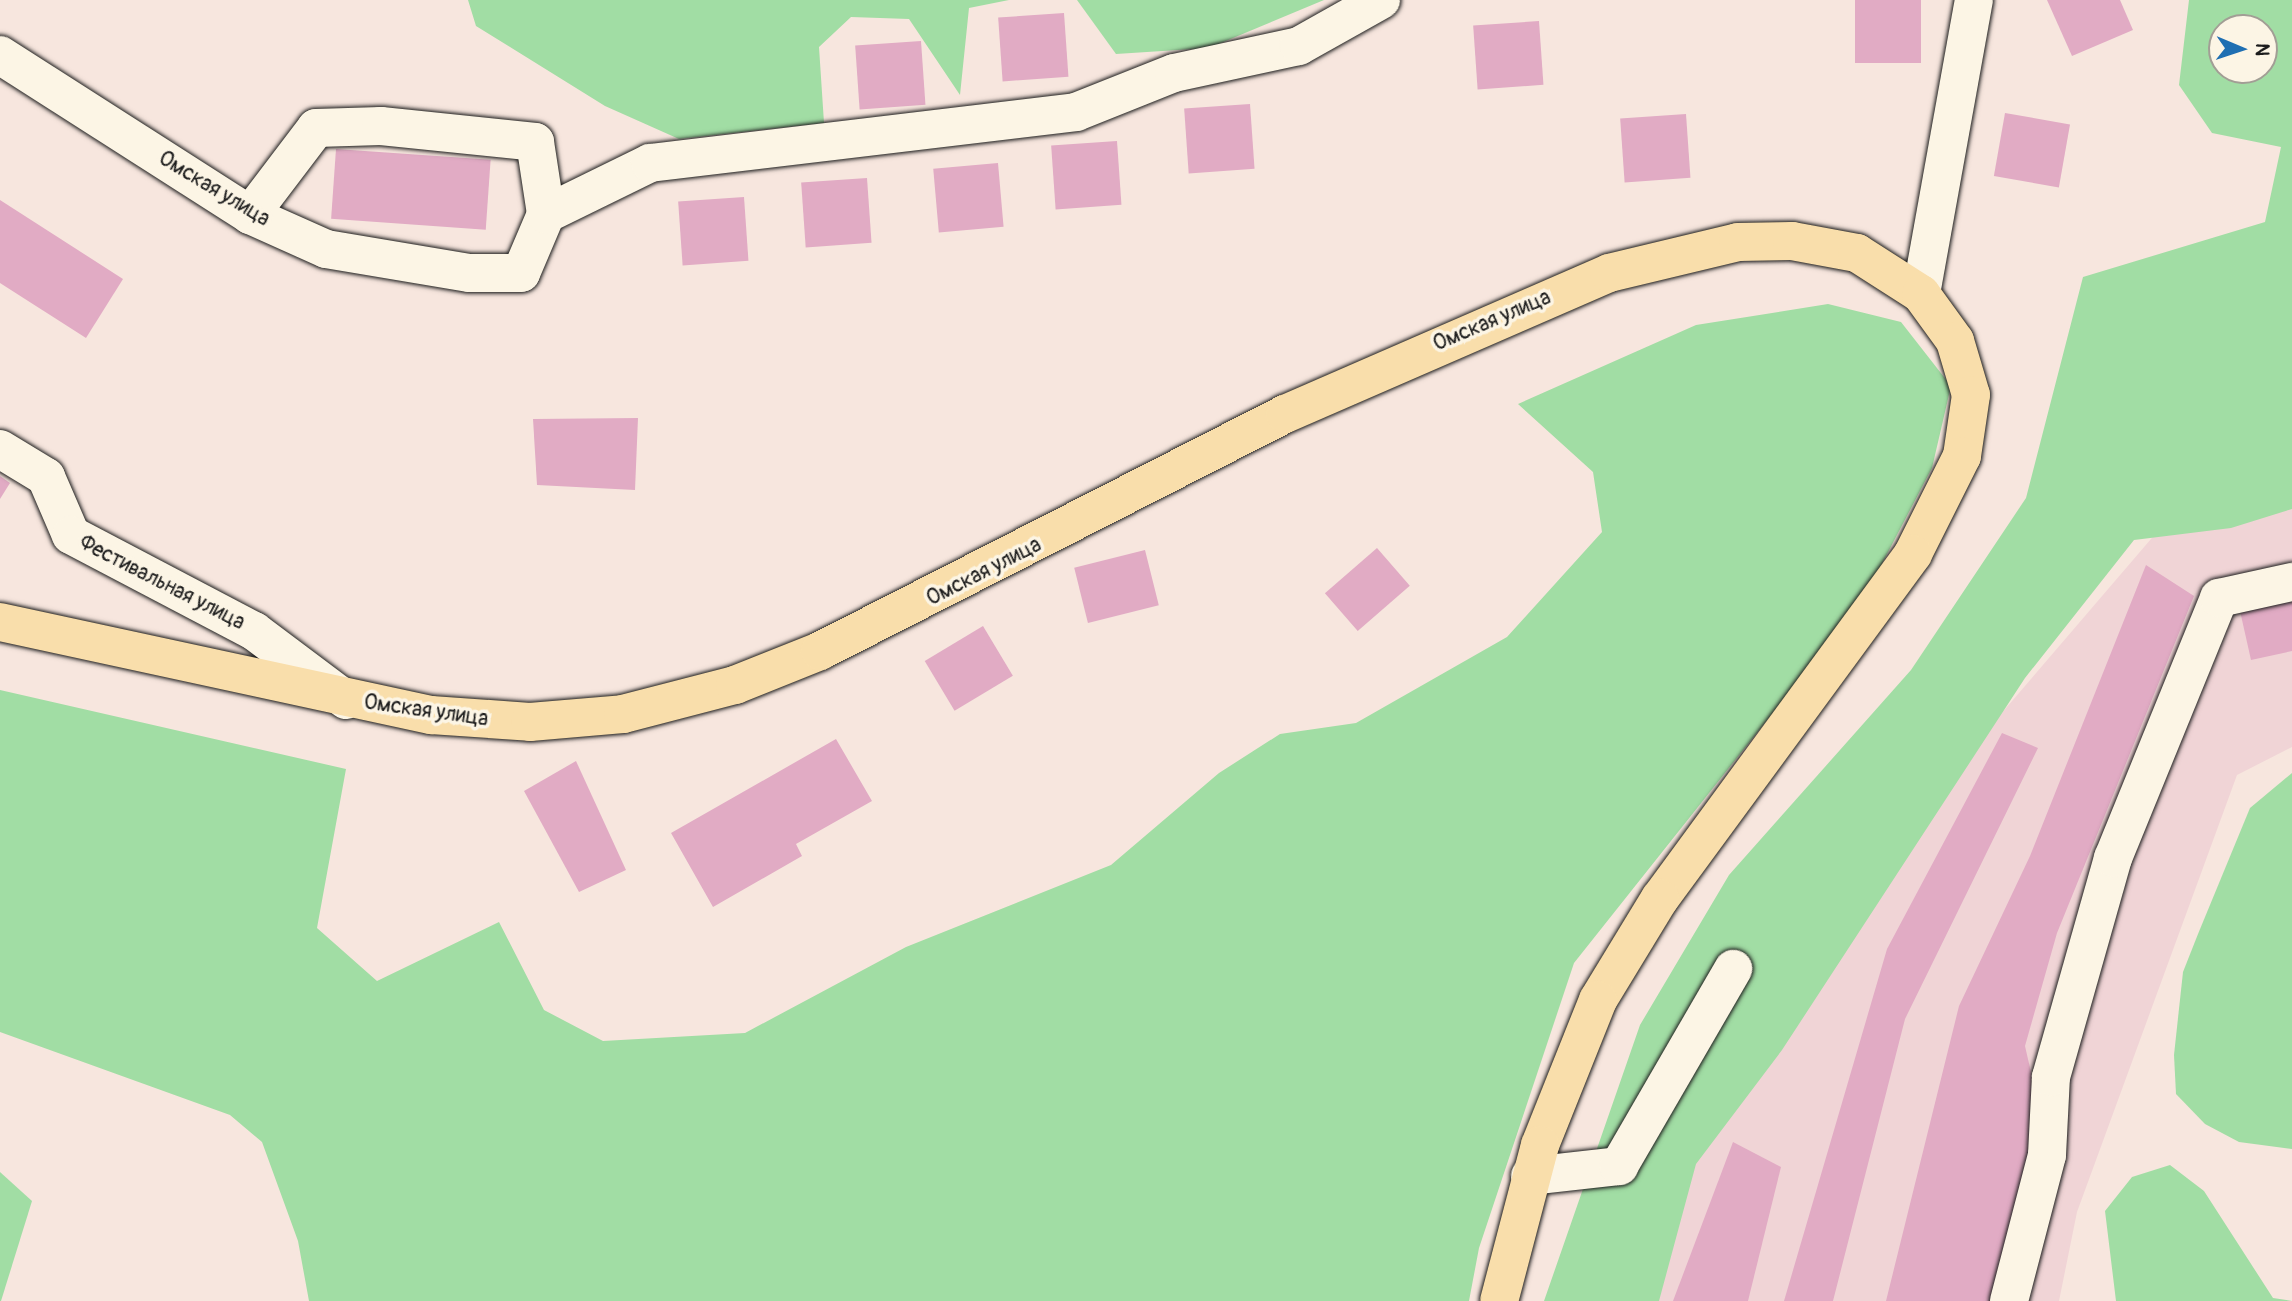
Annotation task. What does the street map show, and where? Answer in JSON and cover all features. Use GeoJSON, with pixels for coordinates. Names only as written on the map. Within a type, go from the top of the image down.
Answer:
{"type":"FeatureCollection","features":[{"type":"Feature","properties":{"kind":"main road","name":"Омская улица"},"geometry":{"type":"LineString","coordinates":[[0,622],[346,700],[482,720],[584,720],[735,685],[904,612],[1285,414],[1491,319],[1658,258],[1738,242],[1814,243],[1857,253],[1925,298]]}},
{"type":"Feature","properties":{"kind":"main road"},"geometry":{"type":"LineString","coordinates":[[1499,1301],[1530,1176],[1569,1060],[1626,948],[1894,582],[1950,491],[1965,446],[1971,395],[1959,348],[1925,298]]}},
{"type":"Feature","properties":{"kind":"street"},"geometry":{"type":"LineString","coordinates":[[250,215],[316,128],[381,126],[535,142],[546,214],[650,163],[1076,112],[1174,73],[1299,46],[1381,0]]}},
{"type":"Feature","properties":{"kind":"street"},"geometry":{"type":"LineString","coordinates":[[1925,298],[1974,0]]}},
{"type":"Feature","properties":{"kind":"street","name":"Омская улица"},"geometry":{"type":"LineString","coordinates":[[0,55],[250,215],[326,249],[469,272],[521,273],[546,214]]}},
{"type":"Feature","properties":{"kind":"street","name":"Фестивальная улица"},"geometry":{"type":"LineString","coordinates":[[0,449],[46,477],[71,535],[254,631],[346,700]]}},
{"type":"Feature","properties":{"kind":"street"},"geometry":{"type":"LineString","coordinates":[[2009,1301],[2047,1155],[2051,1077],[2113,858],[2219,598],[2292,582]]}},
{"type":"Feature","properties":{"kind":"street"},"geometry":{"type":"LineString","coordinates":[[1530,1176],[1619,1166],[1733,970]]}},
{"type":"Feature","properties":{"kind":"shaded area"},"geometry":{"type":"Polygon","coordinates":[[[2292,485],[2292,747],[2237,775],[2077,1212],[2059,1301],[1604,1301],[1635,1160],[1982,736],[2175,511],[2292,485]]]}},
{"type":"Feature","properties":{"kind":"green space"},"geometry":{"type":"Polygon","coordinates":[[[468,0],[1009,0],[969,8],[960,95],[909,19],[851,17],[819,47],[824,123],[679,139],[605,106],[476,26],[468,0]]]}},
{"type":"Feature","properties":{"kind":"green space"},"geometry":{"type":"Polygon","coordinates":[[[1077,0],[1324,0],[1209,48],[1116,54],[1077,0]]]}},
{"type":"Feature","properties":{"kind":"green space"},"geometry":{"type":"Polygon","coordinates":[[[2189,0],[2292,0],[2292,509],[2231,528],[2134,540],[2025,678],[1782,1050],[1696,1164],[1659,1301],[1544,1301],[1640,1025],[1729,875],[1911,670],[2026,498],[2083,277],[2265,222],[2281,147],[2212,133],[2179,85],[2189,0]]]}},
{"type":"Feature","properties":{"kind":"green space"},"geometry":{"type":"Polygon","coordinates":[[[1828,304],[1901,322],[1951,386],[1932,468],[1864,598],[1574,963],[1479,1248],[1469,1301],[309,1301],[298,1241],[262,1142],[230,1115],[0,1032],[0,690],[346,769],[317,928],[377,981],[499,922],[544,1010],[603,1041],[745,1033],[906,947],[1111,865],[1219,773],[1280,734],[1356,723],[1507,637],[1602,532],[1593,472],[1518,404],[1696,325],[1828,304]]]}},
{"type":"Feature","properties":{"kind":"green space"},"geometry":{"type":"Polygon","coordinates":[[[2292,773],[2292,1149],[2239,1142],[2205,1124],[2176,1094],[2174,1055],[2183,972],[2250,808],[2292,773]]]}},
{"type":"Feature","properties":{"kind":"green space"},"geometry":{"type":"Polygon","coordinates":[[[2170,1165],[2204,1191],[2273,1298],[2292,1301],[2116,1301],[2105,1211],[2132,1177],[2170,1165]]]}},
{"type":"Feature","properties":{"kind":"green space"},"geometry":{"type":"Polygon","coordinates":[[[0,1172],[32,1201],[1,1301],[0,1301],[0,1172]]]}},
{"type":"Feature","properties":{"kind":"building"},"geometry":{"type":"Polygon","coordinates":[[[1855,0],[1921,0],[1921,63],[1855,63],[1855,0]]]}},
{"type":"Feature","properties":{"kind":"building"},"geometry":{"type":"Polygon","coordinates":[[[2047,0],[2120,0],[2133,30],[2072,56],[2047,0]]]}},
{"type":"Feature","properties":{"kind":"building"},"geometry":{"type":"Polygon","coordinates":[[[1064,13],[1068,77],[1003,81],[998,18],[1064,13]]]}},
{"type":"Feature","properties":{"kind":"building"},"geometry":{"type":"Polygon","coordinates":[[[1539,21],[1543,85],[1478,89],[1473,26],[1539,21]]]}},
{"type":"Feature","properties":{"kind":"building"},"geometry":{"type":"Polygon","coordinates":[[[921,41],[925,105],[860,109],[855,46],[921,41]]]}},
{"type":"Feature","properties":{"kind":"building"},"geometry":{"type":"Polygon","coordinates":[[[1250,104],[1255,169],[1189,173],[1184,109],[1250,104]]]}},
{"type":"Feature","properties":{"kind":"building"},"geometry":{"type":"Polygon","coordinates":[[[2005,113],[2070,124],[2059,187],[1994,176],[2005,113]]]}},
{"type":"Feature","properties":{"kind":"building"},"geometry":{"type":"Polygon","coordinates":[[[1686,114],[1690,178],[1625,182],[1620,119],[1686,114]]]}},
{"type":"Feature","properties":{"kind":"building"},"geometry":{"type":"Polygon","coordinates":[[[1117,141],[1121,205],[1056,209],[1051,146],[1117,141]]]}},
{"type":"Feature","properties":{"kind":"building"},"geometry":{"type":"Polygon","coordinates":[[[336,149],[491,160],[486,230],[331,219],[336,149]]]}},
{"type":"Feature","properties":{"kind":"building"},"geometry":{"type":"Polygon","coordinates":[[[998,163],[1004,227],[939,232],[933,169],[998,163]]]}},
{"type":"Feature","properties":{"kind":"building"},"geometry":{"type":"Polygon","coordinates":[[[867,178],[872,243],[806,247],[801,183],[867,178]]]}},
{"type":"Feature","properties":{"kind":"building"},"geometry":{"type":"Polygon","coordinates":[[[744,197],[748,261],[683,265],[678,202],[744,197]]]}},
{"type":"Feature","properties":{"kind":"building"},"geometry":{"type":"Polygon","coordinates":[[[0,200],[123,279],[86,338],[0,283],[0,200]]]}},
{"type":"Feature","properties":{"kind":"building"},"geometry":{"type":"Polygon","coordinates":[[[638,418],[635,490],[537,485],[533,419],[638,418]]]}},
{"type":"Feature","properties":{"kind":"building"},"geometry":{"type":"Polygon","coordinates":[[[0,476],[10,483],[0,499],[0,476]]]}},
{"type":"Feature","properties":{"kind":"building"},"geometry":{"type":"Polygon","coordinates":[[[1377,548],[1410,586],[1358,631],[1325,593],[1377,548]]]}},
{"type":"Feature","properties":{"kind":"building"},"geometry":{"type":"Polygon","coordinates":[[[1145,550],[1159,605],[1088,623],[1074,568],[1145,550]]]}},
{"type":"Feature","properties":{"kind":"building"},"geometry":{"type":"Polygon","coordinates":[[[2146,565],[2194,596],[2057,933],[2025,1046],[2033,1081],[2029,1152],[1990,1301],[1886,1301],[1959,1006],[2030,856],[2146,565]]]}},
{"type":"Feature","properties":{"kind":"building"},"geometry":{"type":"Polygon","coordinates":[[[2292,591],[2292,651],[2251,660],[2238,602],[2292,591]]]}},
{"type":"Feature","properties":{"kind":"building"},"geometry":{"type":"Polygon","coordinates":[[[983,626],[1013,676],[955,711],[925,661],[983,626]]]}},
{"type":"Feature","properties":{"kind":"building"},"geometry":{"type":"Polygon","coordinates":[[[2002,733],[2038,748],[1905,1019],[1833,1301],[1784,1301],[1887,949],[2002,733]]]}},
{"type":"Feature","properties":{"kind":"building"},"geometry":{"type":"Polygon","coordinates":[[[836,739],[872,801],[796,844],[802,856],[713,907],[671,833],[836,739]]]}},
{"type":"Feature","properties":{"kind":"building"},"geometry":{"type":"Polygon","coordinates":[[[576,761],[626,870],[579,892],[524,791],[576,761]]]}},
{"type":"Feature","properties":{"kind":"building"},"geometry":{"type":"Polygon","coordinates":[[[1733,1142],[1781,1167],[1748,1301],[1673,1301],[1733,1142]]]}}]}
